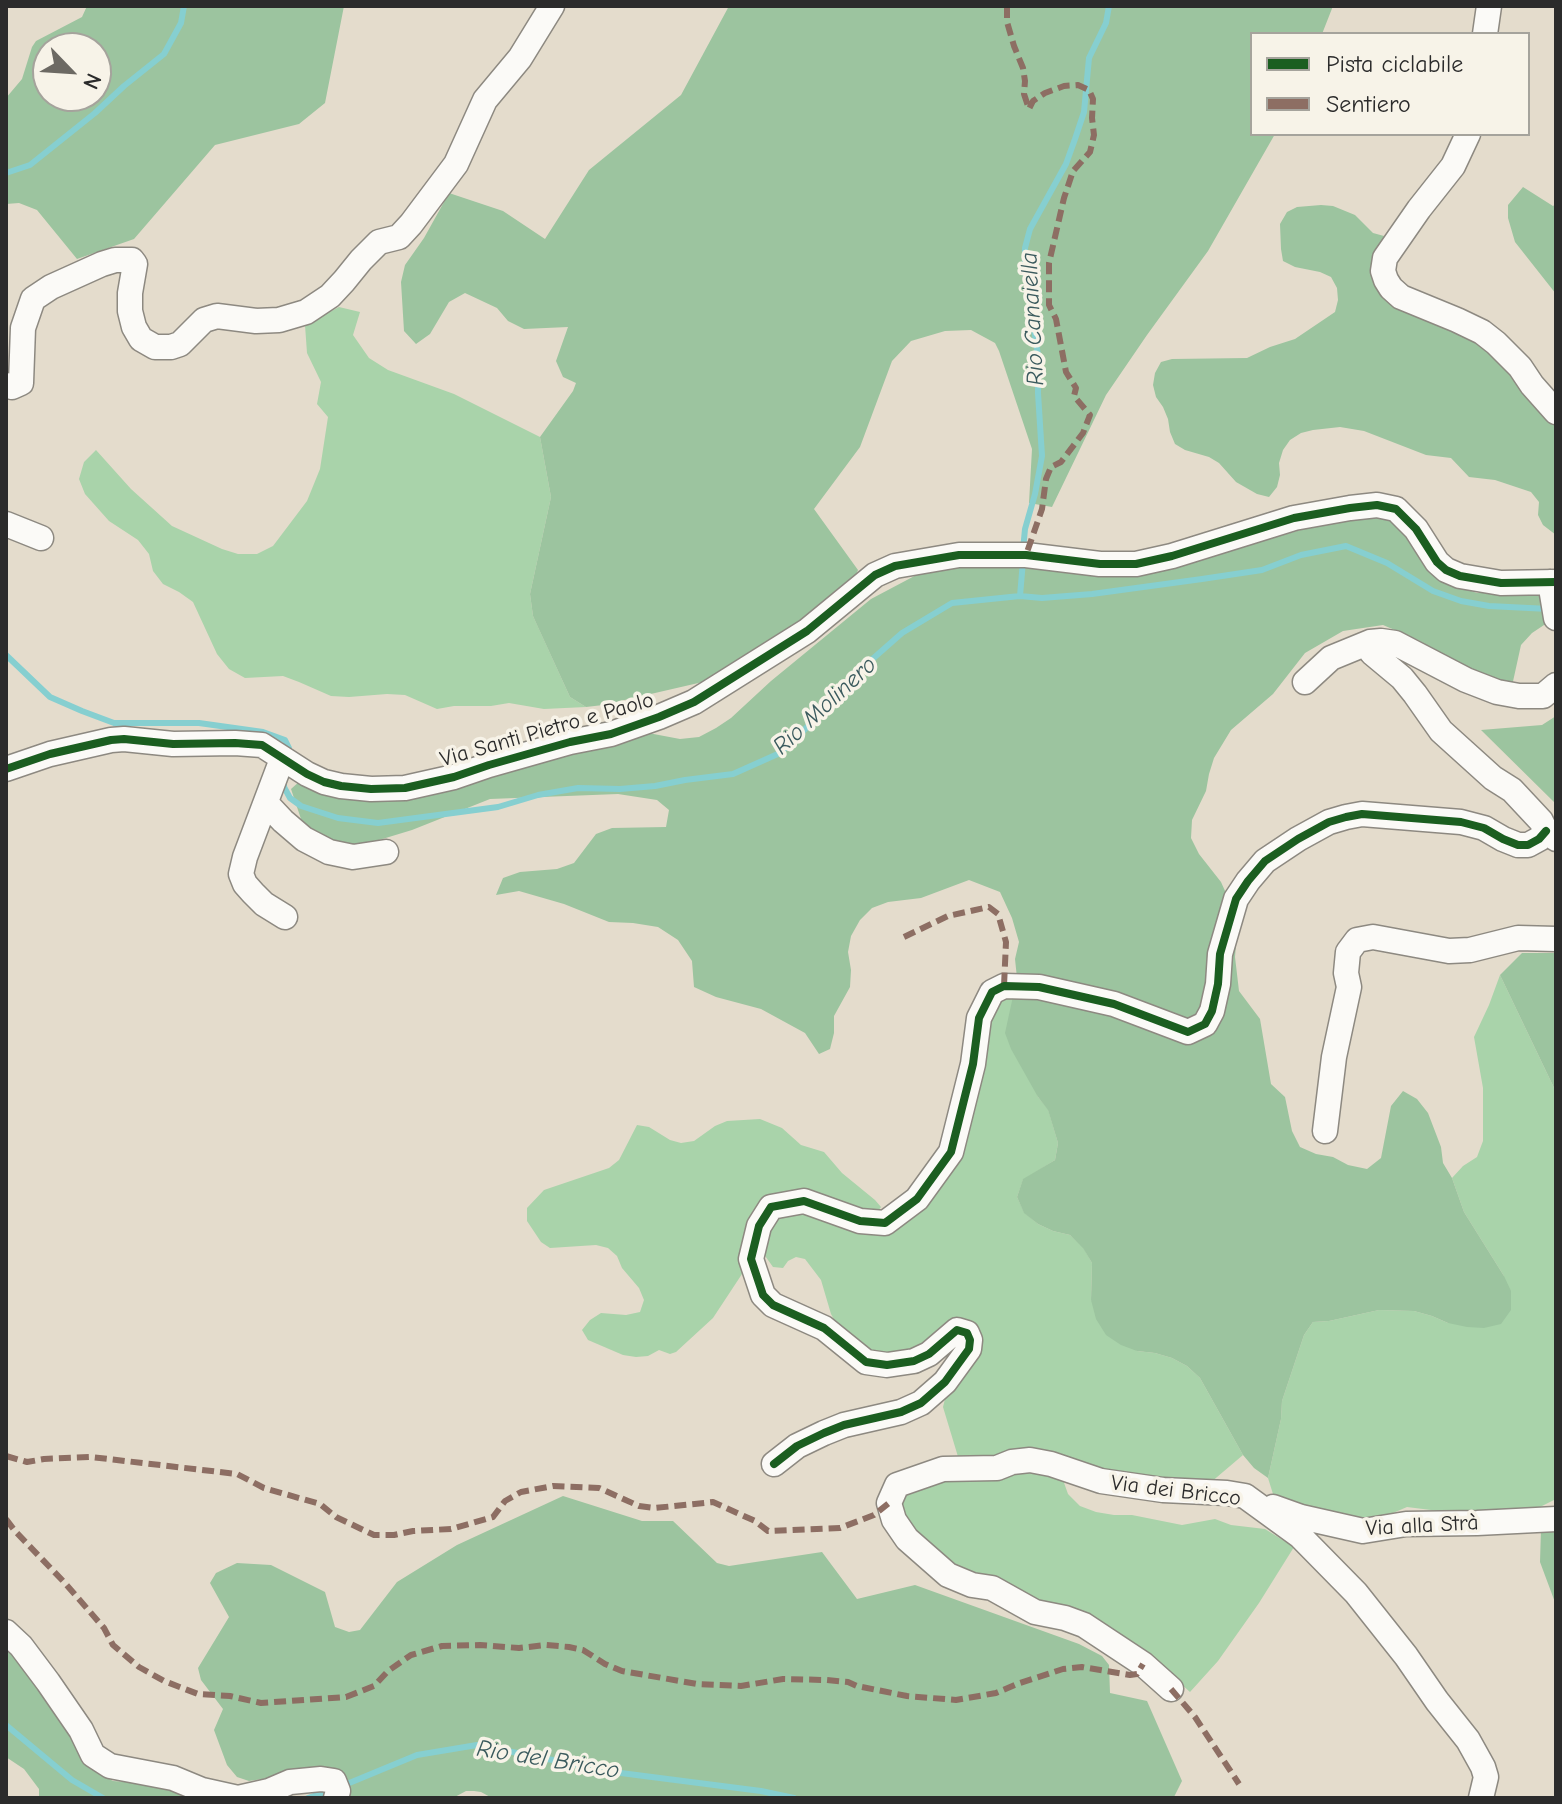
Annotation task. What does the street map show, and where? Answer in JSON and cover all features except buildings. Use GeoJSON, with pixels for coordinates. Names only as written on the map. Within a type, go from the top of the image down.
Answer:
{"type":"FeatureCollection","features":[{"type":"Feature","properties":{"kind":"street"},"geometry":{"type":"LineString","coordinates":[[6,385],[12,387],[21,383],[23,328],[33,299],[51,287],[115,260],[132,260],[135,264],[130,311],[141,339],[155,347],[180,344],[204,320],[217,316],[256,321],[279,320],[315,306],[337,289],[379,242],[399,237],[411,224],[456,164],[485,100],[520,58],[552,6]]}},
{"type":"Feature","properties":{"kind":"street"},"geometry":{"type":"LineString","coordinates":[[1485,32],[1489,6]]}},
{"type":"Feature","properties":{"kind":"street"},"geometry":{"type":"LineString","coordinates":[[1467,136],[1453,166],[1385,258],[1383,271],[1391,288],[1401,297],[1482,332],[1496,343],[1556,412]]}},
{"type":"Feature","properties":{"kind":"street","name":"Via Santi Pietro e Paolo"},"geometry":{"type":"LineString","coordinates":[[6,769],[50,754],[111,740],[173,744],[235,743],[262,745],[324,782],[371,789],[405,788],[454,777],[570,742],[611,734],[694,702],[807,631],[875,575],[895,566],[959,555],[1030,556],[1109,565],[1151,562],[1294,518],[1377,505],[1396,509],[1405,517],[1446,570],[1554,599]]}},
{"type":"Feature","properties":{"kind":"street"},"geometry":{"type":"LineString","coordinates":[[6,524],[41,538]]}},
{"type":"Feature","properties":{"kind":"street"},"geometry":{"type":"LineString","coordinates":[[774,1464],[797,1446],[824,1433],[844,1425],[901,1412],[921,1403],[945,1382],[969,1349],[967,1333],[957,1330],[929,1354],[914,1361],[887,1365],[866,1362],[824,1328],[773,1305],[763,1295],[751,1259],[759,1226],[771,1207],[804,1201],[860,1221],[885,1223],[917,1199],[951,1152],[973,1064],[979,1018],[992,992],[1004,986],[1039,987],[1114,1004],[1188,1032],[1205,1024],[1212,1011],[1220,954],[1236,899],[1248,881],[1265,861],[1329,822],[1362,814],[1461,822],[1484,828],[1518,845],[1528,845],[1551,835],[1512,790],[1493,778],[1441,731],[1402,678],[1372,653],[1370,642]]}},
{"type":"Feature","properties":{"kind":"street"},"geometry":{"type":"LineString","coordinates":[[1305,682],[1331,658],[1370,642],[1395,643],[1466,680],[1497,692],[1543,696],[1556,685]]}},
{"type":"Feature","properties":{"kind":"street"},"geometry":{"type":"LineString","coordinates":[[285,917],[264,904],[245,884],[241,874],[266,803],[289,763]]}},
{"type":"Feature","properties":{"kind":"street"},"geometry":{"type":"LineString","coordinates":[[266,803],[304,839],[329,852],[353,857],[386,852]]}},
{"type":"Feature","properties":{"kind":"street"},"geometry":{"type":"LineString","coordinates":[[1325,1131],[1334,1057],[1349,987],[1346,973],[1348,952],[1357,940],[1373,937],[1449,951],[1470,950],[1518,938],[1556,939]]}},
{"type":"Feature","properties":{"kind":"street","name":"Via dei Bricco"},"geometry":{"type":"LineString","coordinates":[[1171,1689],[1143,1664],[1084,1625],[1035,1612],[992,1588],[972,1585],[948,1575],[907,1539],[894,1520],[889,1499],[897,1485],[943,1469],[997,1468],[1030,1460],[1101,1481],[1163,1490],[1245,1496],[1300,1536],[1356,1593],[1399,1646],[1468,1740],[1483,1767],[1486,1777],[1481,1798]]}},
{"type":"Feature","properties":{"kind":"street","name":"Via alla Strà"},"geometry":{"type":"LineString","coordinates":[[1245,1496],[1301,1517],[1363,1531],[1406,1524],[1556,1519]]}},
{"type":"Feature","properties":{"kind":"street"},"geometry":{"type":"LineString","coordinates":[[6,1632],[21,1646],[48,1682],[81,1730],[93,1755],[110,1766],[173,1778],[202,1790],[238,1798],[269,1791],[290,1782],[321,1779],[334,1781],[338,1791],[336,1798]]}},
{"type":"Feature","properties":{"kind":"green space"},"geometry":{"type":"Polygon","coordinates":[[[87,6],[344,6],[325,103],[299,124],[215,145],[134,239],[77,259],[37,210],[19,203],[6,204],[6,98],[22,79],[32,47],[32,112],[112,112],[112,32],[53,32],[82,17],[87,6]]]}},
{"type":"Feature","properties":{"kind":"green space"},"geometry":{"type":"Polygon","coordinates":[[[729,6],[1333,6],[1323,32],[1250,32],[1250,136],[1274,136],[1208,251],[1106,395],[1052,507],[1029,503],[1032,449],[995,343],[971,330],[945,331],[911,341],[892,361],[860,447],[814,509],[858,570],[851,586],[769,648],[707,681],[586,707],[570,697],[533,616],[530,594],[551,497],[540,437],[576,383],[563,377],[556,361],[568,327],[524,329],[508,321],[497,308],[465,293],[449,302],[430,334],[416,344],[404,331],[401,282],[405,265],[449,193],[503,211],[545,239],[589,170],[681,95],[729,6]]]}},
{"type":"Feature","properties":{"kind":"green space"},"geometry":{"type":"Polygon","coordinates":[[[1523,187],[1553,206],[1556,204],[1556,294],[1515,242],[1508,218],[1508,205],[1523,187]]]}},
{"type":"Feature","properties":{"kind":"green space"},"geometry":{"type":"Polygon","coordinates":[[[1333,206],[1355,215],[1373,233],[1384,236],[1376,266],[1475,334],[1556,420],[1556,535],[1543,525],[1538,515],[1539,502],[1531,492],[1495,480],[1469,477],[1451,458],[1426,455],[1364,431],[1340,427],[1313,430],[1290,440],[1279,463],[1277,487],[1269,497],[1236,482],[1209,457],[1175,444],[1153,385],[1161,362],[1172,359],[1247,358],[1295,339],[1335,312],[1337,288],[1331,277],[1283,261],[1281,249],[1280,224],[1287,212],[1297,207],[1333,206]]]}},
{"type":"Feature","properties":{"kind":"green space"},"geometry":{"type":"Polygon","coordinates":[[[339,307],[360,312],[353,335],[369,358],[388,370],[454,394],[540,437],[551,497],[530,594],[533,616],[570,697],[586,707],[544,709],[509,703],[437,709],[405,695],[331,696],[283,676],[245,678],[229,669],[217,654],[193,602],[163,584],[153,571],[149,554],[138,540],[109,521],[85,494],[79,479],[84,462],[96,450],[131,489],[172,526],[238,554],[257,554],[273,546],[307,501],[320,469],[328,417],[317,404],[321,382],[307,353],[305,325],[339,307]]]}},
{"type":"Feature","properties":{"kind":"green space"},"geometry":{"type":"Polygon","coordinates":[[[1375,517],[1399,523],[1453,585],[1477,593],[1538,591],[1547,623],[1521,645],[1512,686],[1487,679],[1418,640],[1383,625],[1343,631],[1305,653],[1273,694],[1231,730],[1214,758],[1206,791],[1192,820],[1191,838],[1199,854],[1221,882],[1238,920],[1235,957],[1239,991],[1260,1019],[1271,1084],[1285,1097],[1292,1131],[1300,1147],[1367,1169],[1381,1158],[1391,1106],[1403,1091],[1417,1099],[1428,1113],[1441,1147],[1443,1163],[1464,1212],[1511,1291],[1511,1310],[1501,1324],[1484,1328],[1448,1323],[1414,1311],[1379,1310],[1313,1322],[1304,1335],[1282,1401],[1268,1478],[1243,1455],[1200,1378],[1187,1366],[1172,1358],[1121,1345],[1106,1335],[1096,1319],[1091,1300],[1092,1263],[1083,1248],[1070,1235],[1038,1224],[1024,1213],[1017,1197],[1023,1179],[1055,1160],[1058,1143],[1048,1110],[1011,1049],[1005,1033],[1017,978],[1015,959],[1019,942],[1000,892],[969,880],[921,898],[888,902],[872,908],[851,936],[848,952],[850,987],[834,1016],[830,1049],[819,1054],[805,1033],[761,1009],[716,997],[694,987],[692,961],[678,940],[658,927],[609,922],[519,891],[496,895],[503,878],[574,863],[596,834],[612,828],[666,827],[669,810],[657,800],[618,794],[490,799],[412,830],[356,847],[332,843],[313,832],[301,819],[291,789],[300,781],[335,793],[643,732],[680,739],[699,737],[731,718],[871,599],[922,572],[996,564],[1094,574],[1158,571],[1339,519],[1375,517]]]}},
{"type":"Feature","properties":{"kind":"green space"},"geometry":{"type":"Polygon","coordinates":[[[1556,716],[1556,804],[1481,730],[1542,725],[1556,716]]]}},
{"type":"Feature","properties":{"kind":"green space"},"geometry":{"type":"Polygon","coordinates":[[[1522,953],[1556,953],[1556,1092],[1500,975],[1522,953]]]}},
{"type":"Feature","properties":{"kind":"green space"},"geometry":{"type":"Polygon","coordinates":[[[1500,975],[1556,1092],[1556,1499],[1534,1510],[1455,1513],[1407,1507],[1386,1516],[1354,1520],[1281,1502],[1273,1494],[1268,1478],[1282,1401],[1304,1335],[1313,1322],[1379,1310],[1414,1311],[1448,1323],[1504,1276],[1464,1212],[1452,1178],[1477,1157],[1483,1141],[1483,1088],[1474,1037],[1500,975]]]}},
{"type":"Feature","properties":{"kind":"green space"},"geometry":{"type":"Polygon","coordinates":[[[1013,996],[1038,1097],[1048,1109],[1058,1143],[1055,1160],[1023,1180],[1017,1197],[1024,1212],[1038,1224],[1070,1235],[1083,1247],[1092,1263],[1091,1300],[1137,1351],[1172,1358],[1200,1378],[1243,1455],[1210,1483],[997,1457],[959,1460],[943,1407],[946,1395],[978,1333],[920,1353],[880,1359],[842,1334],[831,1314],[821,1280],[805,1259],[796,1257],[783,1268],[773,1267],[763,1253],[763,1231],[787,1207],[878,1234],[896,1227],[930,1197],[984,1022],[1004,997],[1013,996]]]}},
{"type":"Feature","properties":{"kind":"green space"},"geometry":{"type":"Polygon","coordinates":[[[760,1119],[782,1128],[801,1145],[824,1152],[842,1173],[881,1207],[876,1214],[804,1193],[770,1196],[742,1274],[713,1318],[676,1352],[670,1354],[659,1350],[648,1356],[636,1357],[623,1355],[588,1340],[582,1330],[601,1313],[626,1315],[640,1312],[644,1300],[639,1288],[608,1248],[596,1245],[550,1248],[541,1242],[527,1221],[527,1208],[544,1190],[609,1168],[619,1160],[637,1125],[649,1127],[681,1143],[694,1141],[727,1121],[760,1119]]]}},
{"type":"Feature","properties":{"kind":"green space"},"geometry":{"type":"Polygon","coordinates":[[[1027,1467],[1062,1477],[1068,1494],[1080,1506],[1096,1512],[1132,1515],[1182,1525],[1215,1519],[1231,1525],[1265,1529],[1294,1547],[1218,1661],[1190,1692],[1170,1674],[1044,1604],[960,1570],[937,1556],[906,1519],[901,1503],[903,1495],[916,1483],[1027,1467]]]}},
{"type":"Feature","properties":{"kind":"green space"},"geometry":{"type":"Polygon","coordinates":[[[563,1496],[642,1521],[673,1521],[717,1563],[729,1566],[822,1552],[857,1599],[915,1585],[1079,1644],[1102,1656],[1109,1665],[1110,1693],[1147,1701],[1182,1781],[1174,1797],[492,1798],[481,1792],[466,1791],[453,1798],[344,1798],[314,1771],[249,1781],[237,1777],[227,1765],[214,1730],[223,1709],[201,1680],[198,1668],[229,1617],[210,1583],[216,1573],[237,1563],[271,1565],[325,1592],[335,1627],[349,1632],[360,1630],[397,1582],[457,1545],[563,1496]]]}},
{"type":"Feature","properties":{"kind":"green space"},"geometry":{"type":"Polygon","coordinates":[[[1541,1529],[1556,1529],[1556,1605],[1540,1562],[1541,1529]]]}},
{"type":"Feature","properties":{"kind":"green space"},"geometry":{"type":"Polygon","coordinates":[[[6,1642],[71,1727],[91,1769],[113,1781],[143,1779],[212,1798],[39,1798],[39,1789],[24,1769],[6,1757],[6,1642]]]}},
{"type":"Feature","properties":{"kind":"waterway"},"geometry":{"type":"LineString","coordinates":[[6,173],[30,165],[164,54],[181,23],[184,6]]}},
{"type":"Feature","properties":{"kind":"waterway","name":"Rio Canaiella"},"geometry":{"type":"LineString","coordinates":[[1023,550],[1042,456],[1038,355],[1025,271],[1025,248],[1030,229],[1066,164],[1075,139],[1084,112],[1089,58],[1106,23],[1109,6]]}},
{"type":"Feature","properties":{"kind":"waterway","name":"Rio Molinero"},"geometry":{"type":"LineString","coordinates":[[284,780],[290,798],[301,806],[338,818],[378,823],[498,807],[538,795],[578,788],[655,786],[733,774],[780,753],[824,711],[860,670],[902,633],[952,603],[1020,596],[1042,598],[1092,594],[1202,579],[1262,570],[1301,555],[1346,546],[1387,563],[1433,591],[1461,601],[1489,606],[1549,609]]}},
{"type":"Feature","properties":{"kind":"waterway","name":"Rio Canaiella"},"geometry":{"type":"LineString","coordinates":[[1020,596],[1023,561]]}},
{"type":"Feature","properties":{"kind":"waterway","name":"Rio Molinero"},"geometry":{"type":"LineString","coordinates":[[6,655],[50,697],[114,723],[199,723],[263,732],[285,740],[289,753]]}},
{"type":"Feature","properties":{"kind":"waterway","name":"Rio del Bricco"},"geometry":{"type":"LineString","coordinates":[[6,1725],[72,1780],[103,1798]]}},
{"type":"Feature","properties":{"kind":"waterway","name":"Rio del Bricco"},"geometry":{"type":"LineString","coordinates":[[342,1786],[417,1755],[477,1745],[613,1772],[794,1798]]}},
{"type":"Feature","properties":{"kind":"waterway","name":"Rio del Bricco"},"geometry":{"type":"LineString","coordinates":[[308,1798],[331,1790]]}},
{"type":"Feature","properties":{"kind":"marked path"},"geometry":{"type":"LineString","coordinates":[[1007,6],[1007,22],[1023,68],[1024,94],[1029,109],[1033,101],[1045,93],[1064,86],[1078,85],[1089,90],[1093,99],[1094,135],[1090,152],[1073,171],[1049,263],[1049,305],[1056,319],[1066,372],[1076,388],[1074,396],[1090,415],[1083,433],[1061,462],[1051,467],[1042,509],[1026,555]]}},
{"type":"Feature","properties":{"kind":"marked path"},"geometry":{"type":"LineString","coordinates":[[904,937],[948,916],[989,907],[998,914],[1006,942],[1004,986]]}},
{"type":"Feature","properties":{"kind":"marked path"},"geometry":{"type":"LineString","coordinates":[[6,1456],[27,1462],[91,1457],[237,1474],[264,1488],[320,1504],[336,1517],[374,1535],[451,1529],[493,1517],[505,1501],[521,1492],[553,1486],[599,1488],[639,1506],[655,1508],[713,1502],[755,1521],[768,1531],[840,1528],[874,1515],[889,1503]]}},
{"type":"Feature","properties":{"kind":"marked path"},"geometry":{"type":"LineString","coordinates":[[6,1519],[104,1628],[113,1645],[139,1667],[198,1694],[230,1696],[261,1703],[346,1697],[374,1686],[388,1671],[411,1655],[442,1646],[569,1647],[583,1650],[622,1671],[697,1684],[741,1686],[783,1679],[826,1680],[907,1696],[956,1700],[996,1693],[1063,1669],[1082,1667],[1130,1675],[1137,1674],[1143,1664]]}},
{"type":"Feature","properties":{"kind":"marked path"},"geometry":{"type":"LineString","coordinates":[[1171,1689],[1195,1717],[1239,1784]]}},
{"type":"Feature","properties":{"kind":"cycle path"},"geometry":{"type":"LineString","coordinates":[[6,769],[50,754],[124,739],[173,744],[262,745],[307,774],[341,786],[405,788],[454,777],[570,742],[611,734],[694,702],[807,631],[875,575],[895,566],[959,555],[1026,555],[1100,564],[1136,564],[1294,518],[1377,505],[1396,509],[1416,529],[1437,562],[1446,570],[1460,576],[1501,583],[1556,582]]}},
{"type":"Feature","properties":{"kind":"cycle path"},"geometry":{"type":"LineString","coordinates":[[774,1464],[797,1446],[824,1433],[844,1425],[901,1412],[921,1403],[945,1382],[969,1349],[967,1333],[957,1330],[929,1354],[914,1361],[887,1365],[866,1362],[824,1328],[773,1305],[763,1295],[751,1259],[759,1226],[771,1207],[804,1201],[860,1221],[885,1223],[917,1199],[951,1152],[973,1064],[979,1018],[992,992],[1004,986],[1039,987],[1114,1004],[1188,1032],[1205,1024],[1212,1011],[1220,954],[1236,899],[1265,861],[1298,839],[1329,822],[1362,814],[1461,822],[1484,828],[1518,845],[1528,845],[1546,831]]}}]}
